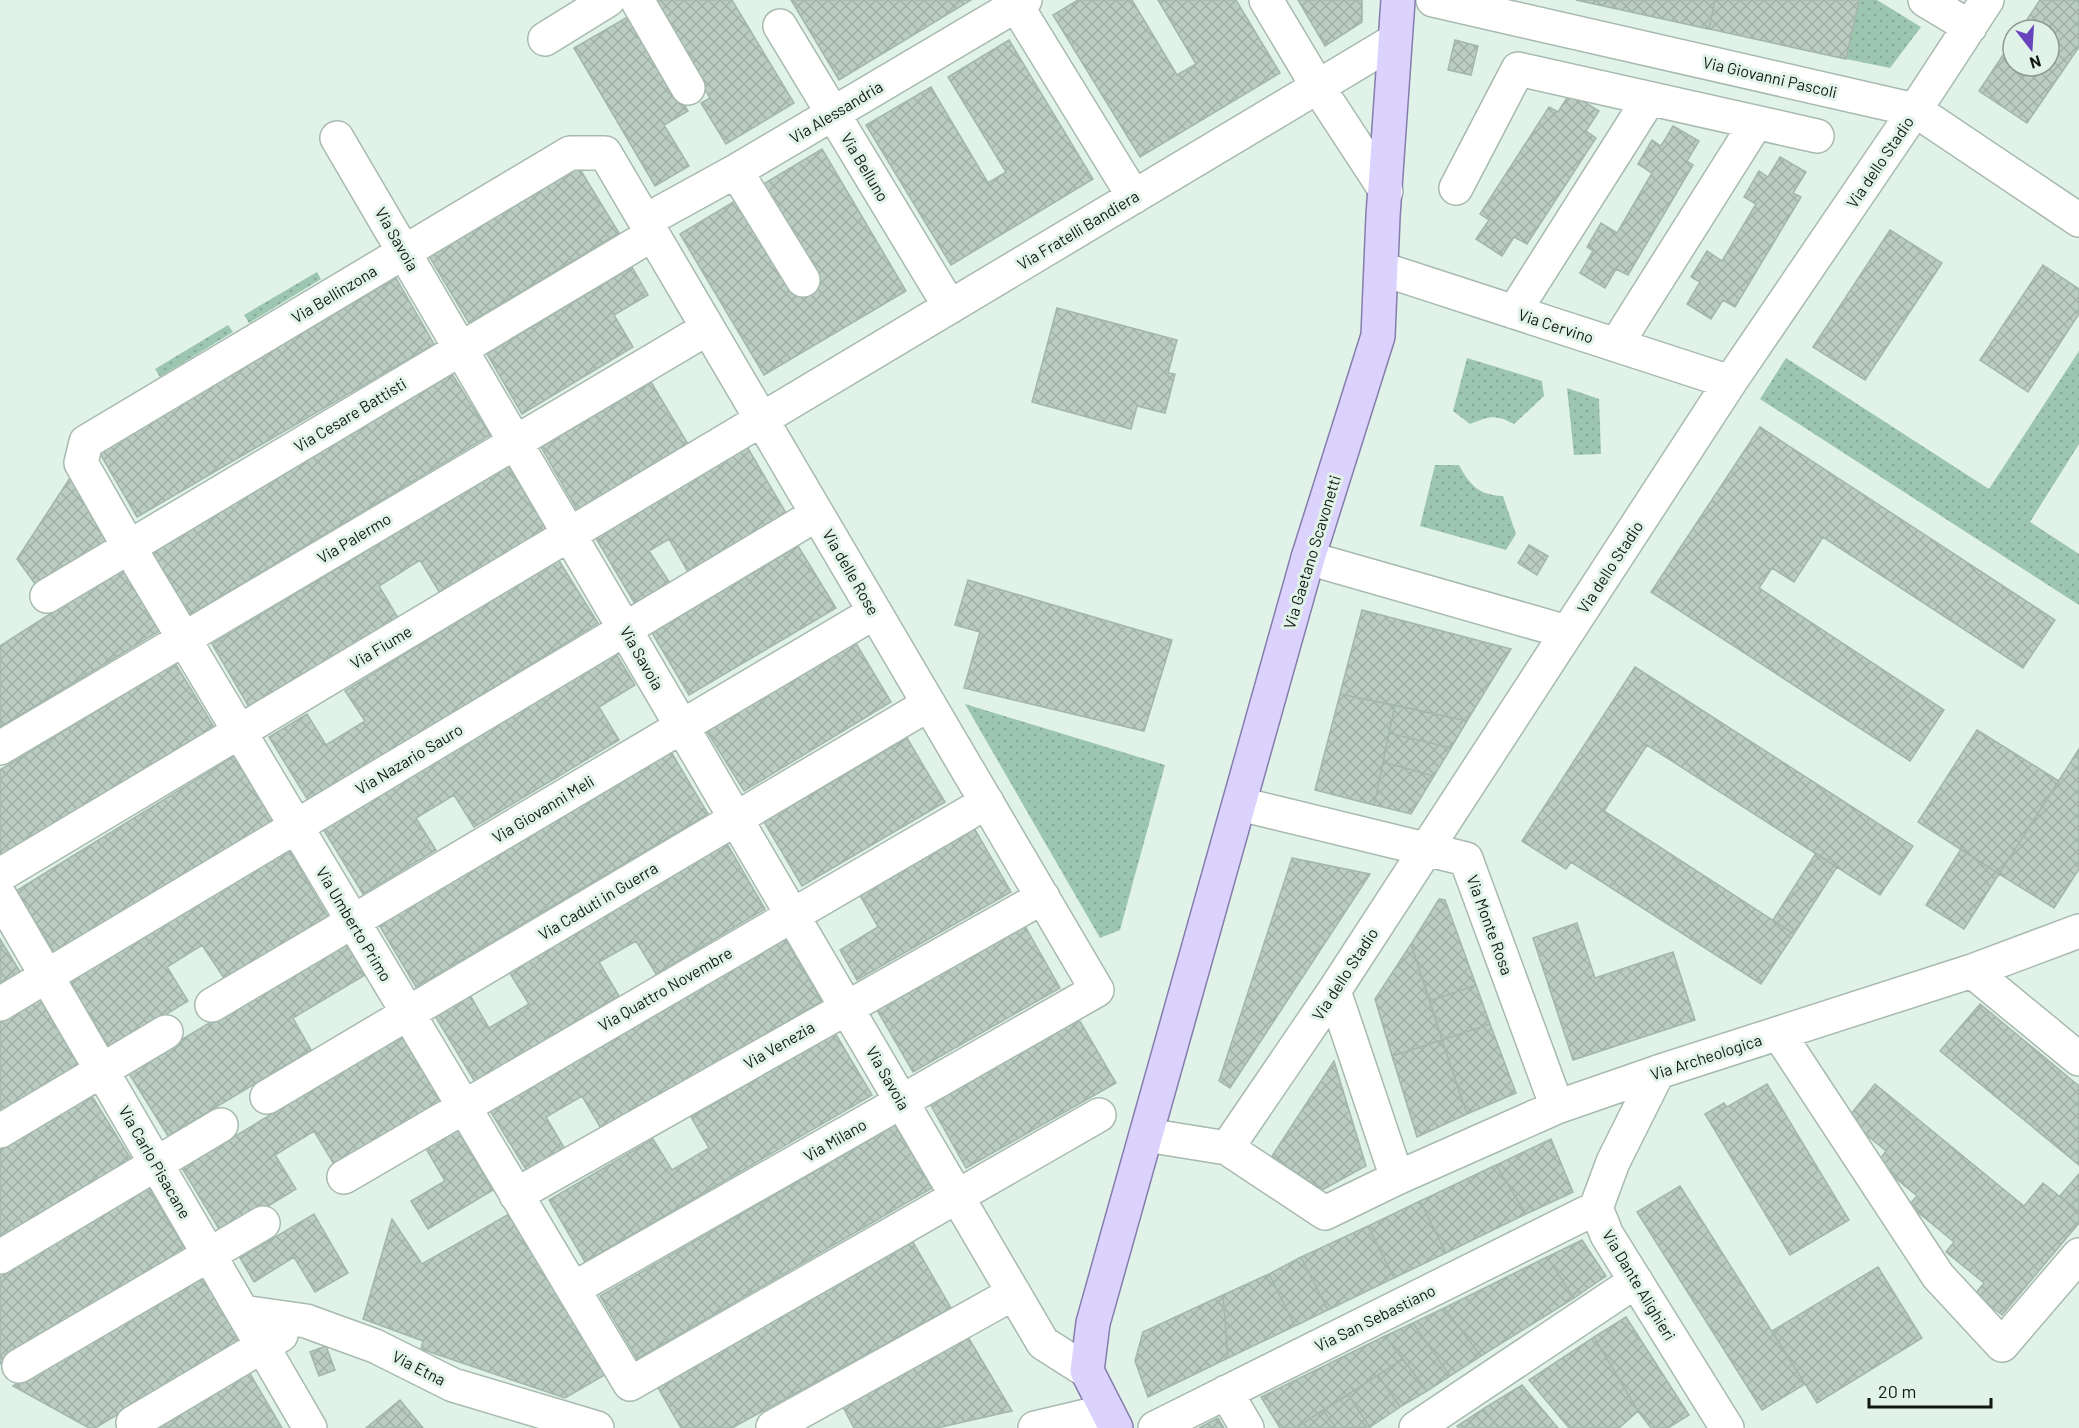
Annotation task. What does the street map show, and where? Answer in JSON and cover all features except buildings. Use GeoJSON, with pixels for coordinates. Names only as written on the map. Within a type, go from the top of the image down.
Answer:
{"type":"FeatureCollection","features":[{"type":"Feature","properties":{"kind":"main road","name":"Via Gaetano Scavonetti"},"geometry":{"type":"LineString","coordinates":[[1087,1371],[1093,1323],[1308,558],[1378,336],[1383,216],[1398,0]]}},
{"type":"Feature","properties":{"kind":"main road"},"geometry":{"type":"LineString","coordinates":[[1087,1371],[1111,1419]]}},
{"type":"Feature","properties":{"kind":"street"},"geometry":{"type":"LineString","coordinates":[[544,39],[608,0]]}},
{"type":"Feature","properties":{"kind":"street"},"geometry":{"type":"LineString","coordinates":[[638,0],[688,87]]}},
{"type":"Feature","properties":{"kind":"street"},"geometry":{"type":"LineString","coordinates":[[1266,0],[1318,87],[1386,191]]}},
{"type":"Feature","properties":{"kind":"street","name":"Via Giovanni Pascoli"},"geometry":{"type":"LineString","coordinates":[[1433,0],[1916,110],[2079,220]]}},
{"type":"Feature","properties":{"kind":"street"},"geometry":{"type":"LineString","coordinates":[[1925,0],[1978,13]]}},
{"type":"Feature","properties":{"kind":"street"},"geometry":{"type":"LineString","coordinates":[[1018,2],[1134,197]]}},
{"type":"Feature","properties":{"kind":"street","name":"Via Alessandria"},"geometry":{"type":"LineString","coordinates":[[649,228],[736,171],[1018,2]]}},
{"type":"Feature","properties":{"kind":"street","name":"Via dello Stadio"},"geometry":{"type":"LineString","coordinates":[[1231,1141],[1334,991],[1730,382],[1916,110],[1978,13]]}},
{"type":"Feature","properties":{"kind":"street","name":"Via Belluno"},"geometry":{"type":"LineString","coordinates":[[780,26],[950,308]]}},
{"type":"Feature","properties":{"kind":"street","name":"Via Fratelli Bandiera"},"geometry":{"type":"LineString","coordinates":[[762,420],[1394,41]]}},
{"type":"Feature","properties":{"kind":"street"},"geometry":{"type":"LineString","coordinates":[[1456,188],[1518,69],[1816,136]]}},
{"type":"Feature","properties":{"kind":"street"},"geometry":{"type":"LineString","coordinates":[[1515,312],[1649,99]]}},
{"type":"Feature","properties":{"kind":"street"},"geometry":{"type":"LineString","coordinates":[[1616,345],[1756,123]]}},
{"type":"Feature","properties":{"kind":"street","name":"Via Savoia"},"geometry":{"type":"LineString","coordinates":[[337,138],[1043,1343],[1087,1371]]}},
{"type":"Feature","properties":{"kind":"street","name":"Via Bellinzona"},"geometry":{"type":"LineString","coordinates":[[81,463],[86,442],[570,153],[605,153]]}},
{"type":"Feature","properties":{"kind":"street","name":"Via delle Rose"},"geometry":{"type":"LineString","coordinates":[[605,153],[1097,990]]}},
{"type":"Feature","properties":{"kind":"street"},"geometry":{"type":"LineString","coordinates":[[736,171],[802,280]]}},
{"type":"Feature","properties":{"kind":"street","name":"Via Cesare Battisti"},"geometry":{"type":"LineString","coordinates":[[47,596],[461,349],[649,228]]}},
{"type":"Feature","properties":{"kind":"street","name":"Via Cervino"},"geometry":{"type":"LineString","coordinates":[[1382,269],[1730,382]]}},
{"type":"Feature","properties":{"kind":"street","name":"Via Palermo"},"geometry":{"type":"LineString","coordinates":[[0,748],[708,328]]}},
{"type":"Feature","properties":{"kind":"street","name":"Via Fiume"},"geometry":{"type":"LineString","coordinates":[[0,875],[762,420]]}},
{"type":"Feature","properties":{"kind":"street","name":"Via Umberto Primo"},"geometry":{"type":"LineString","coordinates":[[81,463],[630,1384],[904,1227],[952,1188]]}},
{"type":"Feature","properties":{"kind":"street","name":"Via Nazario Sauro"},"geometry":{"type":"LineString","coordinates":[[0,1004],[818,514]]}},
{"type":"Feature","properties":{"kind":"street"},"geometry":{"type":"LineString","coordinates":[[1308,558],[1567,632]]}},
{"type":"Feature","properties":{"kind":"street","name":"Via Giovanni Meli"},"geometry":{"type":"LineString","coordinates":[[212,1005],[875,612]]}},
{"type":"Feature","properties":{"kind":"street","name":"Via Caduti in Guerra"},"geometry":{"type":"LineString","coordinates":[[267,1097],[929,704]]}},
{"type":"Feature","properties":{"kind":"street","name":"Via Quattro Novembre"},"geometry":{"type":"LineString","coordinates":[[344,1177],[987,802]]}},
{"type":"Feature","properties":{"kind":"street","name":"Via Monte Rosa"},"geometry":{"type":"LineString","coordinates":[[1240,804],[1466,859],[1557,1107]]}},
{"type":"Feature","properties":{"kind":"street","name":"Via Carlo Pisacane"},"geometry":{"type":"LineString","coordinates":[[0,896],[310,1428]]}},
{"type":"Feature","properties":{"kind":"street","name":"Via Venezia"},"geometry":{"type":"LineString","coordinates":[[516,1194],[1043,897]]}},
{"type":"Feature","properties":{"kind":"street","name":"Via Archeologica"},"geometry":{"type":"LineString","coordinates":[[1231,1141],[1325,1213],[1396,1178],[1557,1107],[1658,1072],[1972,971],[2079,931]]}},
{"type":"Feature","properties":{"kind":"street"},"geometry":{"type":"LineString","coordinates":[[1972,971],[2079,1059]]}},
{"type":"Feature","properties":{"kind":"street","name":"Via Milano"},"geometry":{"type":"LineString","coordinates":[[573,1289],[1097,990]]}},
{"type":"Feature","properties":{"kind":"street"},"geometry":{"type":"LineString","coordinates":[[1334,991],[1396,1178]]}},
{"type":"Feature","properties":{"kind":"street"},"geometry":{"type":"LineString","coordinates":[[0,1131],[166,1032]]}},
{"type":"Feature","properties":{"kind":"street"},"geometry":{"type":"LineString","coordinates":[[1779,1034],[1938,1276],[2002,1345],[2079,1255]]}},
{"type":"Feature","properties":{"kind":"street"},"geometry":{"type":"LineString","coordinates":[[1596,1208],[1613,1162],[1658,1072]]}},
{"type":"Feature","properties":{"kind":"street"},"geometry":{"type":"LineString","coordinates":[[952,1188],[1099,1115]]}},
{"type":"Feature","properties":{"kind":"street"},"geometry":{"type":"LineString","coordinates":[[0,1257],[221,1125]]}},
{"type":"Feature","properties":{"kind":"street"},"geometry":{"type":"LineString","coordinates":[[1146,1135],[1231,1141]]}},
{"type":"Feature","properties":{"kind":"street","name":"Via Dante Alighieri"},"geometry":{"type":"LineString","coordinates":[[1596,1208],[1607,1235],[1727,1428]]}},
{"type":"Feature","properties":{"kind":"street","name":"Via San Sebastiano"},"geometry":{"type":"LineString","coordinates":[[1155,1428],[1596,1208]]}},
{"type":"Feature","properties":{"kind":"street"},"geometry":{"type":"LineString","coordinates":[[19,1366],[263,1223]]}},
{"type":"Feature","properties":{"kind":"street"},"geometry":{"type":"LineString","coordinates":[[1416,1428],[1636,1281]]}},
{"type":"Feature","properties":{"kind":"street"},"geometry":{"type":"LineString","coordinates":[[772,1427],[1014,1293]]}},
{"type":"Feature","properties":{"kind":"street","name":"Via Etna"},"geometry":{"type":"LineString","coordinates":[[243,1312],[306,1320],[375,1346],[453,1385],[597,1428]]}},
{"type":"Feature","properties":{"kind":"street"},"geometry":{"type":"LineString","coordinates":[[133,1423],[306,1320]]}},
{"type":"Feature","properties":{"kind":"street"},"geometry":{"type":"LineString","coordinates":[[1226,1392],[1247,1428]]}},
{"type":"Feature","properties":{"kind":"street"},"geometry":{"type":"LineString","coordinates":[[1035,1428],[1111,1419]]}},
{"type":"Feature","properties":{"kind":"green space"},"geometry":{"type":"Polygon","coordinates":[[[1859,0],[1877,0],[1921,27],[1890,68],[1846,59],[1859,0]]]}},
{"type":"Feature","properties":{"kind":"green space"},"geometry":{"type":"Polygon","coordinates":[[[317,272],[321,279],[249,323],[244,315],[317,272]]]}},
{"type":"Feature","properties":{"kind":"green space"},"geometry":{"type":"Polygon","coordinates":[[[228,325],[233,332],[160,377],[155,369],[228,325]]]}},
{"type":"Feature","properties":{"kind":"green space"},"geometry":{"type":"Polygon","coordinates":[[[2079,351],[2079,444],[2030,522],[2079,554],[2079,605],[1760,399],[1786,358],[1989,489],[2079,351]]]}},
{"type":"Feature","properties":{"kind":"green space"},"geometry":{"type":"Polygon","coordinates":[[[1467,358],[1542,381],[1544,396],[1514,424],[1492,417],[1470,424],[1453,411],[1467,358]]]}},
{"type":"Feature","properties":{"kind":"green space"},"geometry":{"type":"Polygon","coordinates":[[[1567,388],[1599,399],[1601,454],[1574,455],[1567,388]]]}},
{"type":"Feature","properties":{"kind":"green space"},"geometry":{"type":"Polygon","coordinates":[[[1435,465],[1459,465],[1476,488],[1487,494],[1503,496],[1516,534],[1506,550],[1420,526],[1435,465]]]}},
{"type":"Feature","properties":{"kind":"green space"},"geometry":{"type":"Polygon","coordinates":[[[965,704],[1165,765],[1120,930],[1100,938],[965,704]]]}}]}
